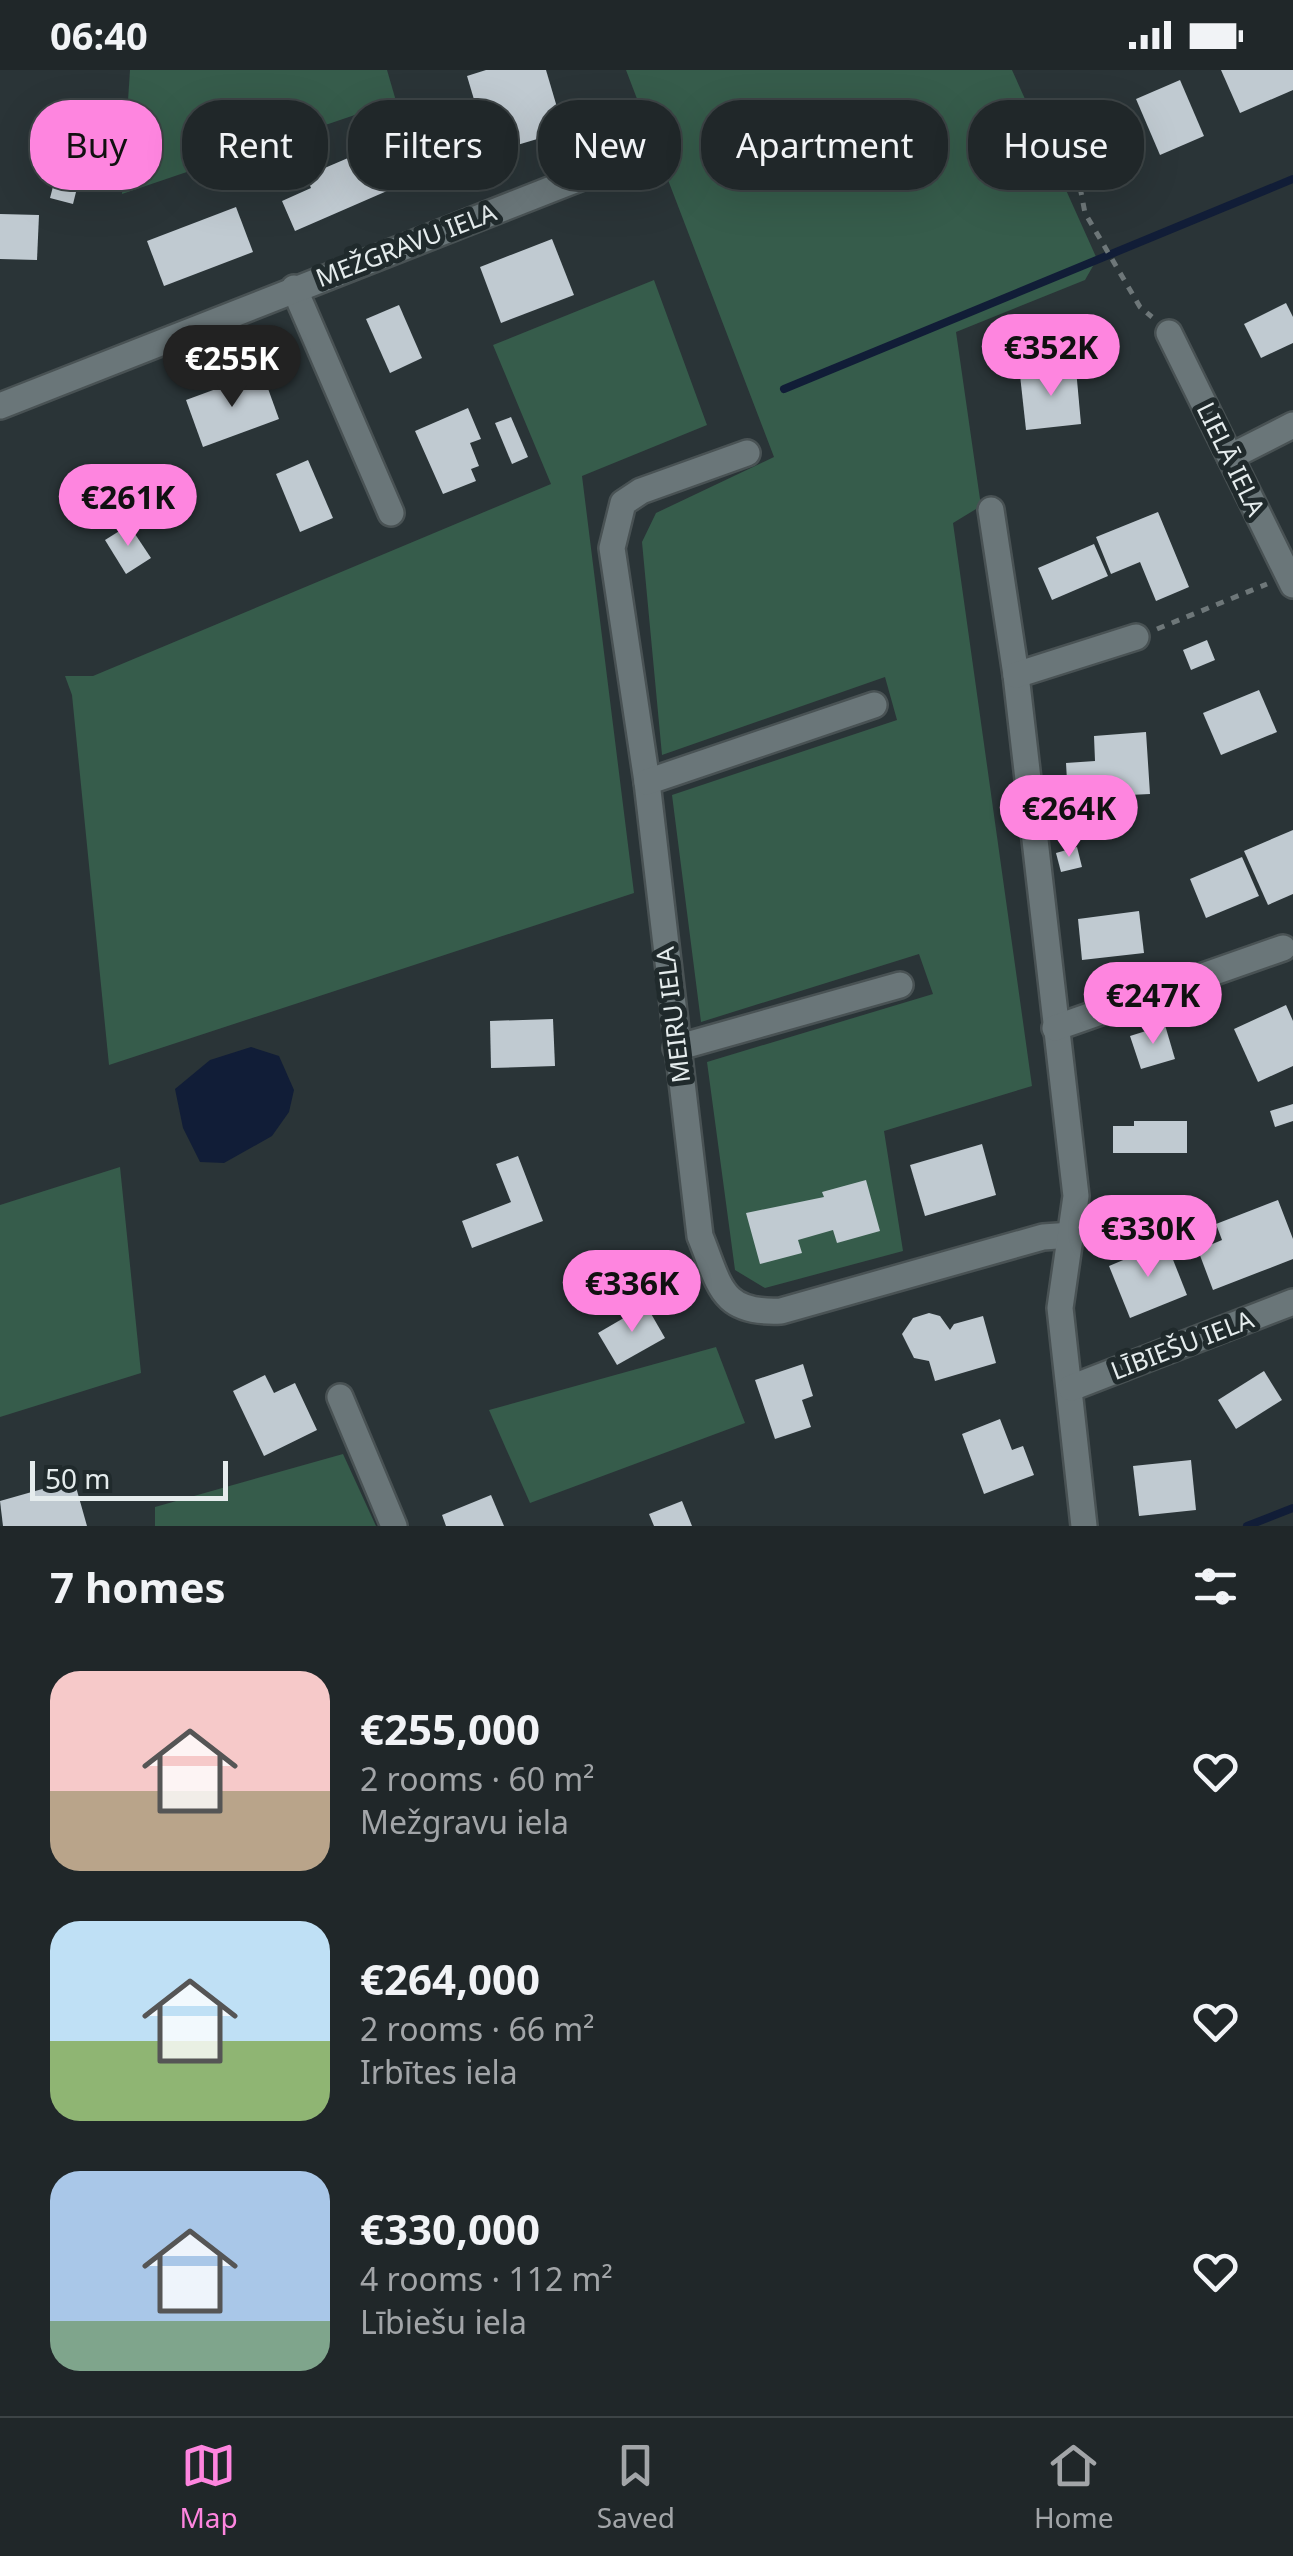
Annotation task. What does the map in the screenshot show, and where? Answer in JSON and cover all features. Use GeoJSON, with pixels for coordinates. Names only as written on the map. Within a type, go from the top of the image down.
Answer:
{"type":"FeatureCollection","features":[{"type":"Feature","properties":{"kind":"street","name":"MEŽGRAVU IELA"},"geometry":{"type":"LineString","coordinates":[[0,406],[548,190]]}},
{"type":"Feature","properties":{"kind":"street"},"geometry":{"type":"LineString","coordinates":[[294,288],[392,513]]}},
{"type":"Feature","properties":{"kind":"street","name":"LIELĀ IELA"},"geometry":{"type":"LineString","coordinates":[[1169,333],[1291,580]]}},
{"type":"Feature","properties":{"kind":"street"},"geometry":{"type":"LineString","coordinates":[[1230,457],[1293,425]]}},
{"type":"Feature","properties":{"kind":"street","name":"MEIRU IELA"},"geometry":{"type":"LineString","coordinates":[[746,452],[641,491],[624,503],[612,548],[647,782],[700,1236],[726,1299],[751,1312],[781,1310],[1043,1237],[1072,1235]]}},
{"type":"Feature","properties":{"kind":"street"},"geometry":{"type":"LineString","coordinates":[[991,510],[1016,675],[1076,1196],[1060,1308],[1084,1526]]}},
{"type":"Feature","properties":{"kind":"street"},"geometry":{"type":"LineString","coordinates":[[1016,675],[1136,637]]}},
{"type":"Feature","properties":{"kind":"street"},"geometry":{"type":"LineString","coordinates":[[647,782],[874,705]]}},
{"type":"Feature","properties":{"kind":"street"},"geometry":{"type":"LineString","coordinates":[[1055,1028],[1283,948]]}},
{"type":"Feature","properties":{"kind":"street"},"geometry":{"type":"LineString","coordinates":[[676,1048],[900,984]]}},
{"type":"Feature","properties":{"kind":"street","name":"LĪBIEŠU IELA"},"geometry":{"type":"LineString","coordinates":[[1071,1388],[1293,1302]]}},
{"type":"Feature","properties":{"kind":"street"},"geometry":{"type":"LineString","coordinates":[[340,1397],[394,1526]]}},
{"type":"Feature","properties":{"kind":"path"},"geometry":{"type":"LineString","coordinates":[[1080,190],[1084,213],[1106,243],[1140,306],[1169,333]]}},
{"type":"Feature","properties":{"kind":"path"},"geometry":{"type":"LineString","coordinates":[[1136,637],[1291,580]]}},
{"type":"Feature","properties":{"kind":"green space"},"geometry":{"type":"Polygon","coordinates":[[[130,70],[387,70],[396,100],[348,100],[348,117],[328,124],[328,100],[182,100],[182,174],[162,180],[162,100],[128,100],[130,70]]]}},
{"type":"Feature","properties":{"kind":"green space"},"geometry":{"type":"Polygon","coordinates":[[[626,70],[1012,70],[1025,100],[968,100],[968,190],[1066,190],[1097,259],[1085,280],[956,332],[981,506],[953,523],[1032,1086],[884,1131],[903,1251],[765,1288],[735,1270],[707,1062],[933,994],[919,954],[701,1022],[672,795],[897,720],[885,677],[662,755],[642,542],[656,513],[774,457],[672,190],[681,190],[681,100],[637,100],[626,70]]]}},
{"type":"Feature","properties":{"kind":"green space"},"geometry":{"type":"Polygon","coordinates":[[[654,280],[707,425],[582,476],[634,893],[109,1065],[72,695],[65,676],[93,676],[551,484],[493,345],[654,280]]]}},
{"type":"Feature","properties":{"kind":"green space"},"geometry":{"type":"Polygon","coordinates":[[[120,1167],[141,1373],[0,1417],[0,1205],[120,1167]]]}},
{"type":"Feature","properties":{"kind":"green space"},"geometry":{"type":"Polygon","coordinates":[[[716,1347],[745,1423],[530,1503],[489,1410],[716,1347]]]}},
{"type":"Feature","properties":{"kind":"green space"},"geometry":{"type":"Polygon","coordinates":[[[343,1454],[376,1526],[155,1526],[155,1507],[343,1454]]]}},
{"type":"Feature","properties":{"kind":"water"},"geometry":{"type":"Polygon","coordinates":[[[251,1047],[279,1056],[294,1090],[289,1112],[272,1136],[224,1163],[200,1162],[183,1128],[175,1089],[210,1060],[251,1047]]]}},
{"type":"Feature","properties":{"kind":"building"},"geometry":{"type":"Polygon","coordinates":[[[486,70],[546,70],[555,100],[538,100],[538,139],[518,145],[518,100],[474,100],[467,76],[486,70]]]}},
{"type":"Feature","properties":{"kind":"building"},"geometry":{"type":"Polygon","coordinates":[[[1221,70],[1293,70],[1293,90],[1240,113],[1221,70]]]}},
{"type":"Feature","properties":{"kind":"building"},"geometry":{"type":"Polygon","coordinates":[[[1180,80],[1204,136],[1160,155],[1144,118],[1144,100],[1136,99],[1180,80]]]}},
{"type":"Feature","properties":{"kind":"building"},"geometry":{"type":"Polygon","coordinates":[[[348,158],[348,190],[387,191],[295,231],[282,201],[307,190],[328,190],[328,167],[348,158]]]}},
{"type":"Feature","properties":{"kind":"building"},"geometry":{"type":"Polygon","coordinates":[[[52,190],[76,190],[73,204],[50,198],[52,190]]]}},
{"type":"Feature","properties":{"kind":"building"},"geometry":{"type":"Polygon","coordinates":[[[236,207],[253,252],[164,286],[147,241],[236,207]]]}},
{"type":"Feature","properties":{"kind":"building"},"geometry":{"type":"Polygon","coordinates":[[[0,214],[39,215],[37,260],[0,259],[0,214]]]}},
{"type":"Feature","properties":{"kind":"building"},"geometry":{"type":"Polygon","coordinates":[[[552,239],[574,295],[501,323],[480,267],[552,239]]]}},
{"type":"Feature","properties":{"kind":"building"},"geometry":{"type":"Polygon","coordinates":[[[1286,303],[1293,317],[1293,343],[1261,358],[1244,324],[1286,303]]]}},
{"type":"Feature","properties":{"kind":"building"},"geometry":{"type":"Polygon","coordinates":[[[399,305],[422,358],[390,373],[366,319],[399,305]]]}},
{"type":"Feature","properties":{"kind":"building"},"geometry":{"type":"Polygon","coordinates":[[[1076,369],[1081,424],[1026,430],[1020,375],[1076,369]]]}},
{"type":"Feature","properties":{"kind":"building"},"geometry":{"type":"Polygon","coordinates":[[[262,372],[279,419],[203,447],[186,400],[262,372]]]}},
{"type":"Feature","properties":{"kind":"building"},"geometry":{"type":"Polygon","coordinates":[[[468,408],[481,439],[470,443],[479,466],[471,469],[476,481],[443,494],[415,431],[468,408]]]}},
{"type":"Feature","properties":{"kind":"building"},"geometry":{"type":"Polygon","coordinates":[[[511,417],[528,457],[512,464],[495,423],[511,417]]]}},
{"type":"Feature","properties":{"kind":"building"},"geometry":{"type":"Polygon","coordinates":[[[308,460],[333,518],[300,532],[276,474],[308,460]]]}},
{"type":"Feature","properties":{"kind":"building"},"geometry":{"type":"Polygon","coordinates":[[[1158,512],[1189,587],[1156,601],[1140,562],[1111,574],[1096,537],[1158,512]]]}},
{"type":"Feature","properties":{"kind":"building"},"geometry":{"type":"Polygon","coordinates":[[[129,525],[151,558],[126,574],[105,540],[129,525]]]}},
{"type":"Feature","properties":{"kind":"building"},"geometry":{"type":"Polygon","coordinates":[[[1094,544],[1108,576],[1052,600],[1038,568],[1094,544]]]}},
{"type":"Feature","properties":{"kind":"building"},"geometry":{"type":"Polygon","coordinates":[[[1207,640],[1215,660],[1191,670],[1183,650],[1207,640]]]}},
{"type":"Feature","properties":{"kind":"building"},"geometry":{"type":"Polygon","coordinates":[[[1259,690],[1277,732],[1221,755],[1203,713],[1259,690]]]}},
{"type":"Feature","properties":{"kind":"building"},"geometry":{"type":"Polygon","coordinates":[[[1146,732],[1150,794],[1068,798],[1066,763],[1095,761],[1094,736],[1146,732]]]}},
{"type":"Feature","properties":{"kind":"building"},"geometry":{"type":"Polygon","coordinates":[[[1293,830],[1293,894],[1268,905],[1244,851],[1293,830]]]}},
{"type":"Feature","properties":{"kind":"building"},"geometry":{"type":"Polygon","coordinates":[[[1077,847],[1082,867],[1061,872],[1056,853],[1077,847]]]}},
{"type":"Feature","properties":{"kind":"building"},"geometry":{"type":"Polygon","coordinates":[[[1242,857],[1259,896],[1206,918],[1190,879],[1242,857]]]}},
{"type":"Feature","properties":{"kind":"building"},"geometry":{"type":"Polygon","coordinates":[[[1139,911],[1144,953],[1082,960],[1078,919],[1139,911]]]}},
{"type":"Feature","properties":{"kind":"building"},"geometry":{"type":"Polygon","coordinates":[[[1286,1005],[1293,1021],[1293,1066],[1258,1082],[1234,1029],[1286,1005]]]}},
{"type":"Feature","properties":{"kind":"building"},"geometry":{"type":"Polygon","coordinates":[[[553,1019],[555,1066],[491,1068],[490,1021],[553,1019]]]}},
{"type":"Feature","properties":{"kind":"building"},"geometry":{"type":"Polygon","coordinates":[[[1165,1025],[1175,1059],[1141,1069],[1130,1036],[1165,1025]]]}},
{"type":"Feature","properties":{"kind":"building"},"geometry":{"type":"Polygon","coordinates":[[[1293,1104],[1293,1121],[1275,1127],[1270,1111],[1293,1104]]]}},
{"type":"Feature","properties":{"kind":"building"},"geometry":{"type":"Polygon","coordinates":[[[1134,1121],[1187,1121],[1187,1153],[1113,1153],[1113,1126],[1134,1126],[1134,1121]]]}},
{"type":"Feature","properties":{"kind":"building"},"geometry":{"type":"Polygon","coordinates":[[[982,1144],[996,1195],[925,1216],[910,1165],[982,1144]]]}},
{"type":"Feature","properties":{"kind":"building"},"geometry":{"type":"Polygon","coordinates":[[[518,1156],[543,1221],[472,1248],[462,1221],[511,1202],[496,1164],[518,1156]]]}},
{"type":"Feature","properties":{"kind":"building"},"geometry":{"type":"Polygon","coordinates":[[[866,1180],[880,1231],[837,1243],[833,1230],[798,1240],[802,1253],[760,1264],[746,1213],[824,1197],[822,1192],[866,1180]]]}},
{"type":"Feature","properties":{"kind":"building"},"geometry":{"type":"Polygon","coordinates":[[[1278,1200],[1293,1239],[1293,1259],[1213,1290],[1198,1250],[1222,1240],[1216,1224],[1278,1200]]]}},
{"type":"Feature","properties":{"kind":"building"},"geometry":{"type":"Polygon","coordinates":[[[1166,1242],[1187,1295],[1130,1318],[1109,1266],[1166,1242]]]}},
{"type":"Feature","properties":{"kind":"building"},"geometry":{"type":"Polygon","coordinates":[[[646,1305],[665,1338],[617,1365],[598,1333],[646,1305]]]}},
{"type":"Feature","properties":{"kind":"building"},"geometry":{"type":"Polygon","coordinates":[[[929,1313],[940,1316],[950,1330],[954,1324],[983,1316],[996,1363],[935,1381],[929,1361],[914,1358],[902,1334],[913,1318],[929,1313]]]}},
{"type":"Feature","properties":{"kind":"building"},"geometry":{"type":"Polygon","coordinates":[[[803,1364],[813,1396],[802,1400],[811,1427],[775,1439],[755,1380],[803,1364]]]}},
{"type":"Feature","properties":{"kind":"building"},"geometry":{"type":"Polygon","coordinates":[[[1264,1371],[1282,1400],[1236,1429],[1218,1400],[1264,1371]]]}},
{"type":"Feature","properties":{"kind":"building"},"geometry":{"type":"Polygon","coordinates":[[[265,1375],[274,1393],[295,1383],[317,1430],[264,1456],[233,1391],[265,1375]]]}},
{"type":"Feature","properties":{"kind":"building"},"geometry":{"type":"Polygon","coordinates":[[[1000,1419],[1012,1450],[1023,1446],[1034,1475],[984,1494],[962,1434],[1000,1419]]]}},
{"type":"Feature","properties":{"kind":"building"},"geometry":{"type":"Polygon","coordinates":[[[1191,1460],[1196,1510],[1139,1516],[1133,1466],[1191,1460]]]}},
{"type":"Feature","properties":{"kind":"building"},"geometry":{"type":"Polygon","coordinates":[[[74,1480],[87,1526],[3,1526],[0,1501],[74,1480]]]}},
{"type":"Feature","properties":{"kind":"building"},"geometry":{"type":"Polygon","coordinates":[[[491,1495],[504,1526],[446,1526],[442,1515],[491,1495]]]}},
{"type":"Feature","properties":{"kind":"building"},"geometry":{"type":"Polygon","coordinates":[[[682,1501],[692,1526],[654,1526],[649,1514],[682,1501]]]}},
{"type":"Feature","properties":{"kind":"waterway"},"geometry":{"type":"LineString","coordinates":[[784,389],[1293,179]]}},
{"type":"Feature","properties":{"kind":"waterway"},"geometry":{"type":"LineString","coordinates":[[1247,1526],[1293,1508]]}}]}
